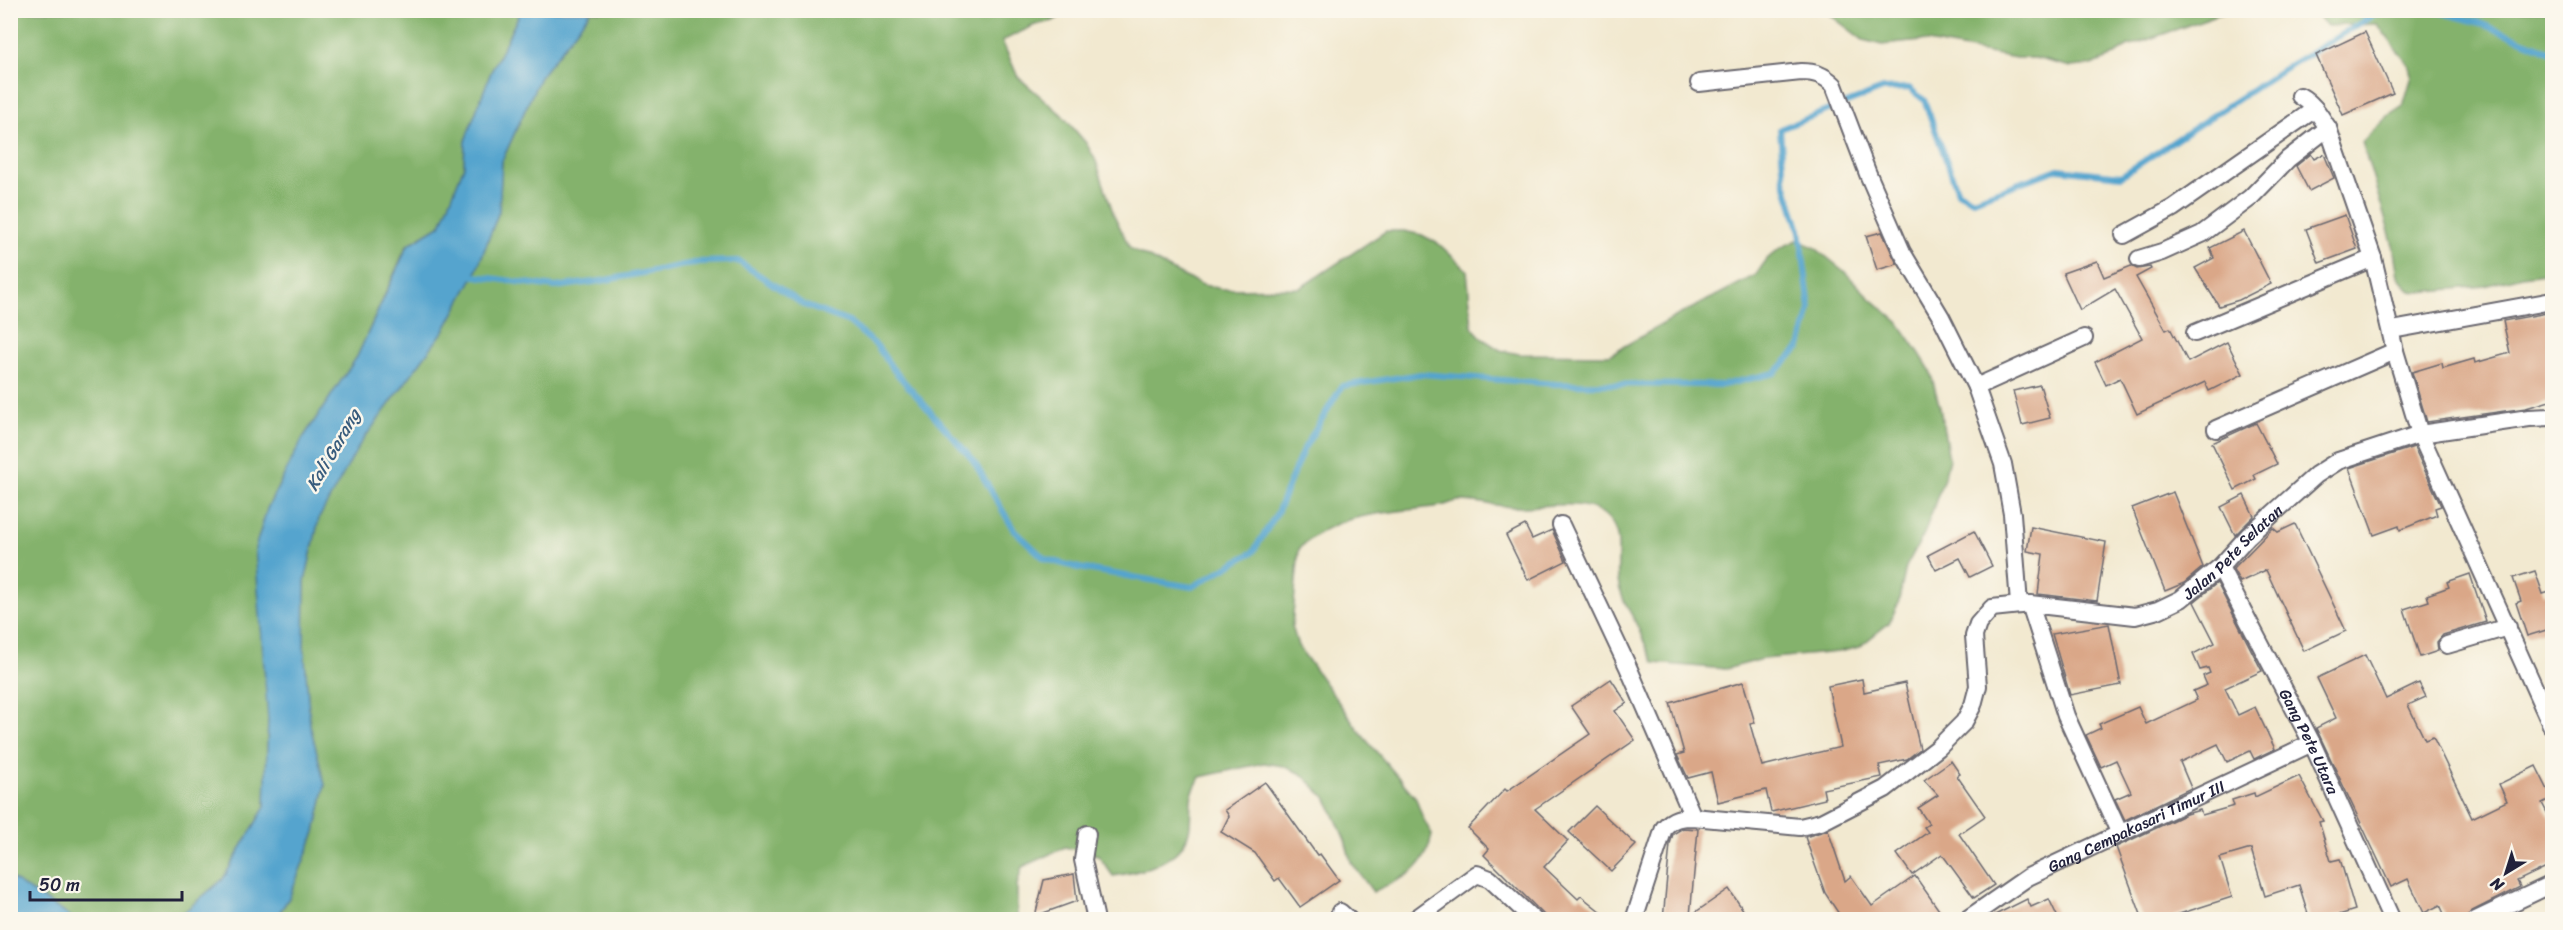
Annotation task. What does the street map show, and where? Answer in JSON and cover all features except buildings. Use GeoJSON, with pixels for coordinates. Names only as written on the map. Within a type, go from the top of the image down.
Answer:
{"type":"FeatureCollection","features":[{"type":"Feature","properties":{"kind":"street"},"geometry":{"type":"LineString","coordinates":[[1699,83],[1814,72],[1826,77],[1834,85],[1868,174],[1902,252],[1941,317],[1976,387],[2002,464],[2012,514],[2024,604],[2066,716],[2120,834]]}},
{"type":"Feature","properties":{"kind":"street"},"geometry":{"type":"LineString","coordinates":[[2300,96],[2315,109],[2328,128],[2373,258],[2392,330],[2395,351],[2420,434],[2553,727]]}},
{"type":"Feature","properties":{"kind":"street"},"geometry":{"type":"LineString","coordinates":[[2124,235],[2173,208],[2315,109]]}},
{"type":"Feature","properties":{"kind":"street"},"geometry":{"type":"LineString","coordinates":[[2139,259],[2162,252],[2202,234],[2250,198],[2288,159],[2328,128]]}},
{"type":"Feature","properties":{"kind":"street"},"geometry":{"type":"LineString","coordinates":[[2195,333],[2373,258]]}},
{"type":"Feature","properties":{"kind":"street"},"geometry":{"type":"LineString","coordinates":[[2392,330],[2553,301]]}},
{"type":"Feature","properties":{"kind":"street"},"geometry":{"type":"LineString","coordinates":[[1976,387],[2084,338]]}},
{"type":"Feature","properties":{"kind":"street"},"geometry":{"type":"LineString","coordinates":[[2216,429],[2395,351]]}},
{"type":"Feature","properties":{"kind":"street","name":"Jalan Pete Selatan"},"geometry":{"type":"LineString","coordinates":[[1693,817],[1800,826],[1821,822],[1885,789],[1938,748],[1964,722],[1973,705],[1978,686],[1974,636],[1978,624],[1992,608],[2024,604],[2135,616],[2158,610],[2181,599],[2220,567],[2248,536],[2338,461],[2420,434],[2529,417],[2553,417]]}},
{"type":"Feature","properties":{"kind":"street"},"geometry":{"type":"LineString","coordinates":[[1561,525],[1629,667],[1693,817],[1677,818],[1664,828],[1634,920]]}},
{"type":"Feature","properties":{"kind":"street","name":"Gang Pete Utara"},"geometry":{"type":"LineString","coordinates":[[2220,567],[2312,743],[2392,920]]}},
{"type":"Feature","properties":{"kind":"street"},"geometry":{"type":"LineString","coordinates":[[2447,645],[2508,627]]}},
{"type":"Feature","properties":{"kind":"street","name":"Gang Cempakasari Timur III"},"geometry":{"type":"LineString","coordinates":[[1966,920],[2028,877],[2312,743]]}},
{"type":"Feature","properties":{"kind":"street"},"geometry":{"type":"LineString","coordinates":[[1087,834],[1083,860],[1096,920]]}},
{"type":"Feature","properties":{"kind":"street"},"geometry":{"type":"LineString","coordinates":[[1414,920],[1478,874],[1490,879],[1534,920]]}},
{"type":"Feature","properties":{"kind":"street"},"geometry":{"type":"LineString","coordinates":[[2476,920],[2553,884]]}},
{"type":"Feature","properties":{"kind":"green space"},"geometry":{"type":"Polygon","coordinates":[[[10,11],[521,11],[491,72],[465,141],[464,166],[441,225],[407,245],[357,357],[303,438],[267,509],[268,720],[265,807],[223,879],[176,919],[74,919],[11,878],[10,11]]]}},
{"type":"Feature","properties":{"kind":"green space"},"geometry":{"type":"Polygon","coordinates":[[[591,11],[1069,11],[1053,21],[1035,25],[1002,41],[1018,77],[1061,114],[1086,143],[1096,161],[1114,215],[1130,248],[1203,285],[1222,289],[1300,288],[1386,231],[1404,231],[1422,235],[1439,244],[1467,270],[1472,327],[1483,339],[1500,350],[1519,354],[1609,355],[1675,317],[1756,275],[1766,260],[1780,248],[1797,240],[1814,247],[1844,271],[1898,322],[1930,370],[1940,408],[1949,459],[1924,534],[1906,567],[1898,604],[1889,623],[1859,647],[1839,652],[1763,659],[1726,669],[1654,663],[1621,593],[1615,529],[1603,514],[1593,508],[1567,505],[1517,507],[1458,501],[1440,506],[1365,516],[1330,527],[1314,536],[1299,549],[1292,626],[1298,646],[1363,736],[1416,798],[1432,835],[1424,858],[1418,866],[1404,877],[1373,892],[1351,862],[1345,840],[1327,799],[1300,773],[1283,766],[1264,763],[1200,777],[1192,794],[1190,826],[1185,842],[1178,851],[1158,864],[1135,872],[1113,876],[1098,855],[1065,847],[1022,867],[1017,885],[1017,919],[275,920],[289,898],[315,832],[325,786],[310,725],[304,646],[305,581],[319,518],[359,444],[445,329],[476,272],[499,211],[502,161],[540,77],[591,11]]]}},
{"type":"Feature","properties":{"kind":"green space"},"geometry":{"type":"Polygon","coordinates":[[[1825,11],[2228,11],[2127,47],[2091,65],[2071,67],[2035,58],[2016,58],[1922,41],[1882,45],[1863,40],[1825,11]]]}},
{"type":"Feature","properties":{"kind":"green space"},"geometry":{"type":"Polygon","coordinates":[[[2314,11],[2552,11],[2552,272],[2522,276],[2485,286],[2410,291],[2398,276],[2393,245],[2362,142],[2388,116],[2403,106],[2412,76],[2410,67],[2377,24],[2327,26],[2314,11]]]}},
{"type":"Feature","properties":{"kind":"water","name":"Kali Garang"},"geometry":{"type":"Polygon","coordinates":[[[521,11],[591,11],[540,77],[502,161],[499,211],[476,272],[445,329],[360,444],[319,518],[305,581],[304,646],[310,725],[325,785],[315,832],[289,898],[275,919],[176,919],[223,879],[265,807],[268,720],[255,548],[267,509],[303,438],[357,357],[408,245],[441,225],[464,166],[465,141],[491,72],[521,11]]]}},
{"type":"Feature","properties":{"kind":"water"},"geometry":{"type":"Polygon","coordinates":[[[11,878],[74,919],[11,919],[11,878]]]}},
{"type":"Feature","properties":{"kind":"waterway"},"geometry":{"type":"LineString","coordinates":[[468,275],[555,287],[601,281],[700,262],[738,261],[804,305],[849,322],[877,346],[892,368],[973,460],[1014,530],[1045,559],[1079,568],[1192,587],[1253,552],[1277,513],[1303,450],[1342,386],[1421,374],[1556,384],[1723,385],[1775,373],[1800,347],[1810,309],[1800,231],[1784,180],[1780,129],[1883,89],[1909,88],[1924,100],[1958,192],[1973,200],[2058,169],[2121,176],[2282,70],[2382,10]]}},
{"type":"Feature","properties":{"kind":"waterway"},"geometry":{"type":"LineString","coordinates":[[2432,10],[2477,22],[2552,52]]}}]}
